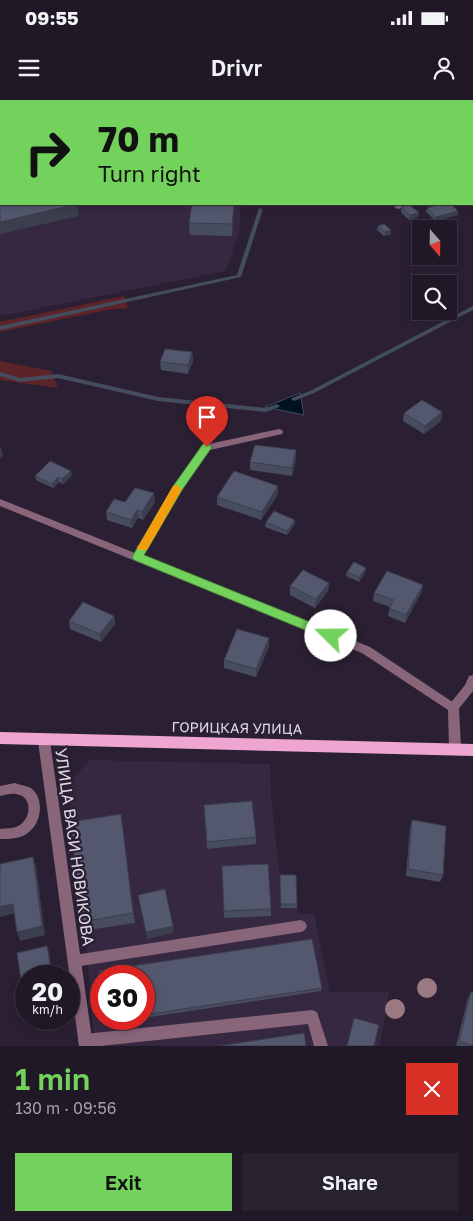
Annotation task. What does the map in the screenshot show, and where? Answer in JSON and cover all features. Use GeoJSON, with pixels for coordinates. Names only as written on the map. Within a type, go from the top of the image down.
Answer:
{"type":"FeatureCollection","features":[{"type":"Feature","properties":{"kind":"main road","name":"ГОРИЦКАЯ УЛИЦА"},"geometry":{"type":"LineString","coordinates":[[0,738],[455,748],[473,750]]}},
{"type":"Feature","properties":{"kind":"street"},"geometry":{"type":"LineString","coordinates":[[398,206],[404,205]]}},
{"type":"Feature","properties":{"kind":"street"},"geometry":{"type":"LineString","coordinates":[[138,557],[178,487],[207,447],[279,432]]}},
{"type":"Feature","properties":{"kind":"street"},"geometry":{"type":"LineString","coordinates":[[0,502],[366,650],[454,708]]}},
{"type":"Feature","properties":{"kind":"street"},"geometry":{"type":"LineString","coordinates":[[455,748],[454,708],[470,687],[473,679]]}},
{"type":"Feature","properties":{"kind":"street","name":"УЛИЦА ВАСИ НОВИКОВА"},"geometry":{"type":"LineString","coordinates":[[44,740],[85,1043]]}},
{"type":"Feature","properties":{"kind":"street"},"geometry":{"type":"LineString","coordinates":[[0,791],[9,788],[26,791],[32,796],[35,806],[34,817],[24,830],[16,834],[0,834]]}},
{"type":"Feature","properties":{"kind":"street"},"geometry":{"type":"LineString","coordinates":[[35,806],[53,803]]}},
{"type":"Feature","properties":{"kind":"street"},"geometry":{"type":"LineString","coordinates":[[74,961],[301,926]]}},
{"type":"Feature","properties":{"kind":"street"},"geometry":{"type":"LineString","coordinates":[[85,1043],[312,1017],[321,1046]]}},
{"type":"Feature","properties":{"kind":"shaded area"},"geometry":{"type":"Polygon","coordinates":[[[0,205],[241,205],[239,232],[226,271],[0,316],[0,205]]]}},
{"type":"Feature","properties":{"kind":"shaded area"},"geometry":{"type":"Polygon","coordinates":[[[124,296],[128,308],[107,310],[0,332],[0,322],[124,296]]]}},
{"type":"Feature","properties":{"kind":"shaded area"},"geometry":{"type":"Polygon","coordinates":[[[0,361],[51,371],[58,388],[0,380],[0,361]]]}},
{"type":"Feature","properties":{"kind":"shaded area"},"geometry":{"type":"Polygon","coordinates":[[[90,760],[270,764],[271,796],[280,878],[296,879],[298,914],[314,914],[330,992],[389,992],[380,1046],[95,1046],[94,1030],[155,1030],[155,965],[90,965],[90,989],[86,943],[82,931],[69,783],[90,760]]]}},
{"type":"Feature","properties":{"kind":"water"},"geometry":{"type":"Polygon","coordinates":[[[300,393],[304,415],[265,407],[300,393]]]}},
{"type":"Feature","properties":{"kind":"building"},"geometry":{"type":"Polygon","coordinates":[[[0,205],[73,205],[0,222],[0,205]]]}},
{"type":"Feature","properties":{"kind":"building"},"geometry":{"type":"Polygon","coordinates":[[[192,205],[234,205],[232,224],[189,223],[192,205]]]}},
{"type":"Feature","properties":{"kind":"building"},"geometry":{"type":"Polygon","coordinates":[[[410,205],[419,213],[410,215],[401,207],[410,205]]]}},
{"type":"Feature","properties":{"kind":"building"},"geometry":{"type":"Polygon","coordinates":[[[438,205],[452,205],[458,211],[436,217],[427,208],[438,205]]]}},
{"type":"Feature","properties":{"kind":"building"},"geometry":{"type":"Polygon","coordinates":[[[384,224],[391,230],[385,232],[378,226],[384,224]]]}},
{"type":"Feature","properties":{"kind":"building"},"geometry":{"type":"Polygon","coordinates":[[[165,349],[192,352],[188,365],[160,362],[165,349]]]}},
{"type":"Feature","properties":{"kind":"building"},"geometry":{"type":"Polygon","coordinates":[[[422,400],[442,412],[425,426],[404,413],[422,400]]]}},
{"type":"Feature","properties":{"kind":"building"},"geometry":{"type":"Polygon","coordinates":[[[255,445],[296,450],[292,468],[250,462],[255,445]]]}},
{"type":"Feature","properties":{"kind":"building"},"geometry":{"type":"Polygon","coordinates":[[[50,461],[71,471],[62,479],[58,477],[52,484],[35,476],[50,461]]]}},
{"type":"Feature","properties":{"kind":"building"},"geometry":{"type":"Polygon","coordinates":[[[234,471],[278,486],[262,512],[217,497],[234,471]]]}},
{"type":"Feature","properties":{"kind":"building"},"geometry":{"type":"Polygon","coordinates":[[[135,488],[154,493],[142,512],[137,510],[131,520],[106,512],[114,499],[125,502],[135,488]]]}},
{"type":"Feature","properties":{"kind":"building"},"geometry":{"type":"Polygon","coordinates":[[[274,511],[295,520],[287,531],[266,522],[274,511]]]}},
{"type":"Feature","properties":{"kind":"building"},"geometry":{"type":"Polygon","coordinates":[[[354,562],[366,568],[359,577],[347,572],[354,562]]]}},
{"type":"Feature","properties":{"kind":"building"},"geometry":{"type":"Polygon","coordinates":[[[303,570],[329,583],[316,599],[290,586],[303,570]]]}},
{"type":"Feature","properties":{"kind":"building"},"geometry":{"type":"Polygon","coordinates":[[[387,571],[423,585],[406,615],[389,608],[394,600],[374,593],[387,571]]]}},
{"type":"Feature","properties":{"kind":"building"},"geometry":{"type":"Polygon","coordinates":[[[83,602],[114,616],[100,634],[69,621],[83,602]]]}},
{"type":"Feature","properties":{"kind":"building"},"geometry":{"type":"Polygon","coordinates":[[[237,629],[269,638],[256,669],[224,660],[237,629]]]}},
{"type":"Feature","properties":{"kind":"building"},"geometry":{"type":"Polygon","coordinates":[[[252,801],[256,837],[207,842],[204,805],[252,801]]]}},
{"type":"Feature","properties":{"kind":"building"},"geometry":{"type":"Polygon","coordinates":[[[121,814],[133,913],[80,922],[71,822],[121,814]]]}},
{"type":"Feature","properties":{"kind":"building"},"geometry":{"type":"Polygon","coordinates":[[[412,820],[446,826],[443,875],[408,869],[412,820]]]}},
{"type":"Feature","properties":{"kind":"building"},"geometry":{"type":"Polygon","coordinates":[[[33,857],[42,926],[17,932],[13,904],[0,907],[0,864],[33,857]]]}},
{"type":"Feature","properties":{"kind":"building"},"geometry":{"type":"Polygon","coordinates":[[[268,864],[271,909],[224,911],[222,866],[268,864]]]}},
{"type":"Feature","properties":{"kind":"building"},"geometry":{"type":"Polygon","coordinates":[[[280,875],[296,875],[297,904],[281,904],[280,875]]]}},
{"type":"Feature","properties":{"kind":"building"},"geometry":{"type":"Polygon","coordinates":[[[165,889],[173,926],[146,932],[138,895],[165,889]]]}},
{"type":"Feature","properties":{"kind":"building"},"geometry":{"type":"Polygon","coordinates":[[[312,939],[322,988],[155,1013],[155,965],[139,965],[312,939]]]}},
{"type":"Feature","properties":{"kind":"building"},"geometry":{"type":"Polygon","coordinates":[[[47,946],[50,965],[19,965],[17,953],[47,946]]]}},
{"type":"Feature","properties":{"kind":"building"},"geometry":{"type":"Polygon","coordinates":[[[471,992],[473,993],[473,1046],[459,1041],[471,992]]]}},
{"type":"Feature","properties":{"kind":"building"},"geometry":{"type":"Polygon","coordinates":[[[354,1018],[379,1025],[374,1046],[347,1046],[354,1018]]]}},
{"type":"Feature","properties":{"kind":"building"},"geometry":{"type":"Polygon","coordinates":[[[304,1033],[306,1046],[219,1046],[304,1033]]]}},
{"type":"Feature","properties":{"kind":"waterway"},"geometry":{"type":"LineString","coordinates":[[0,328],[239,276],[261,209]]}},
{"type":"Feature","properties":{"kind":"waterway"},"geometry":{"type":"LineString","coordinates":[[294,399],[312,392],[473,308]]}},
{"type":"Feature","properties":{"kind":"waterway"},"geometry":{"type":"LineString","coordinates":[[0,374],[20,380],[58,376],[158,399],[266,410],[277,406]]}},
{"type":"Feature","properties":{"kind":"slow traffic"},"geometry":{"type":"LineString","coordinates":[[143,547],[177,489]]}},
{"type":"Feature","properties":{"kind":"route"},"geometry":{"type":"LineString","coordinates":[[207,447],[178,487],[138,557],[331,636]]}}]}
